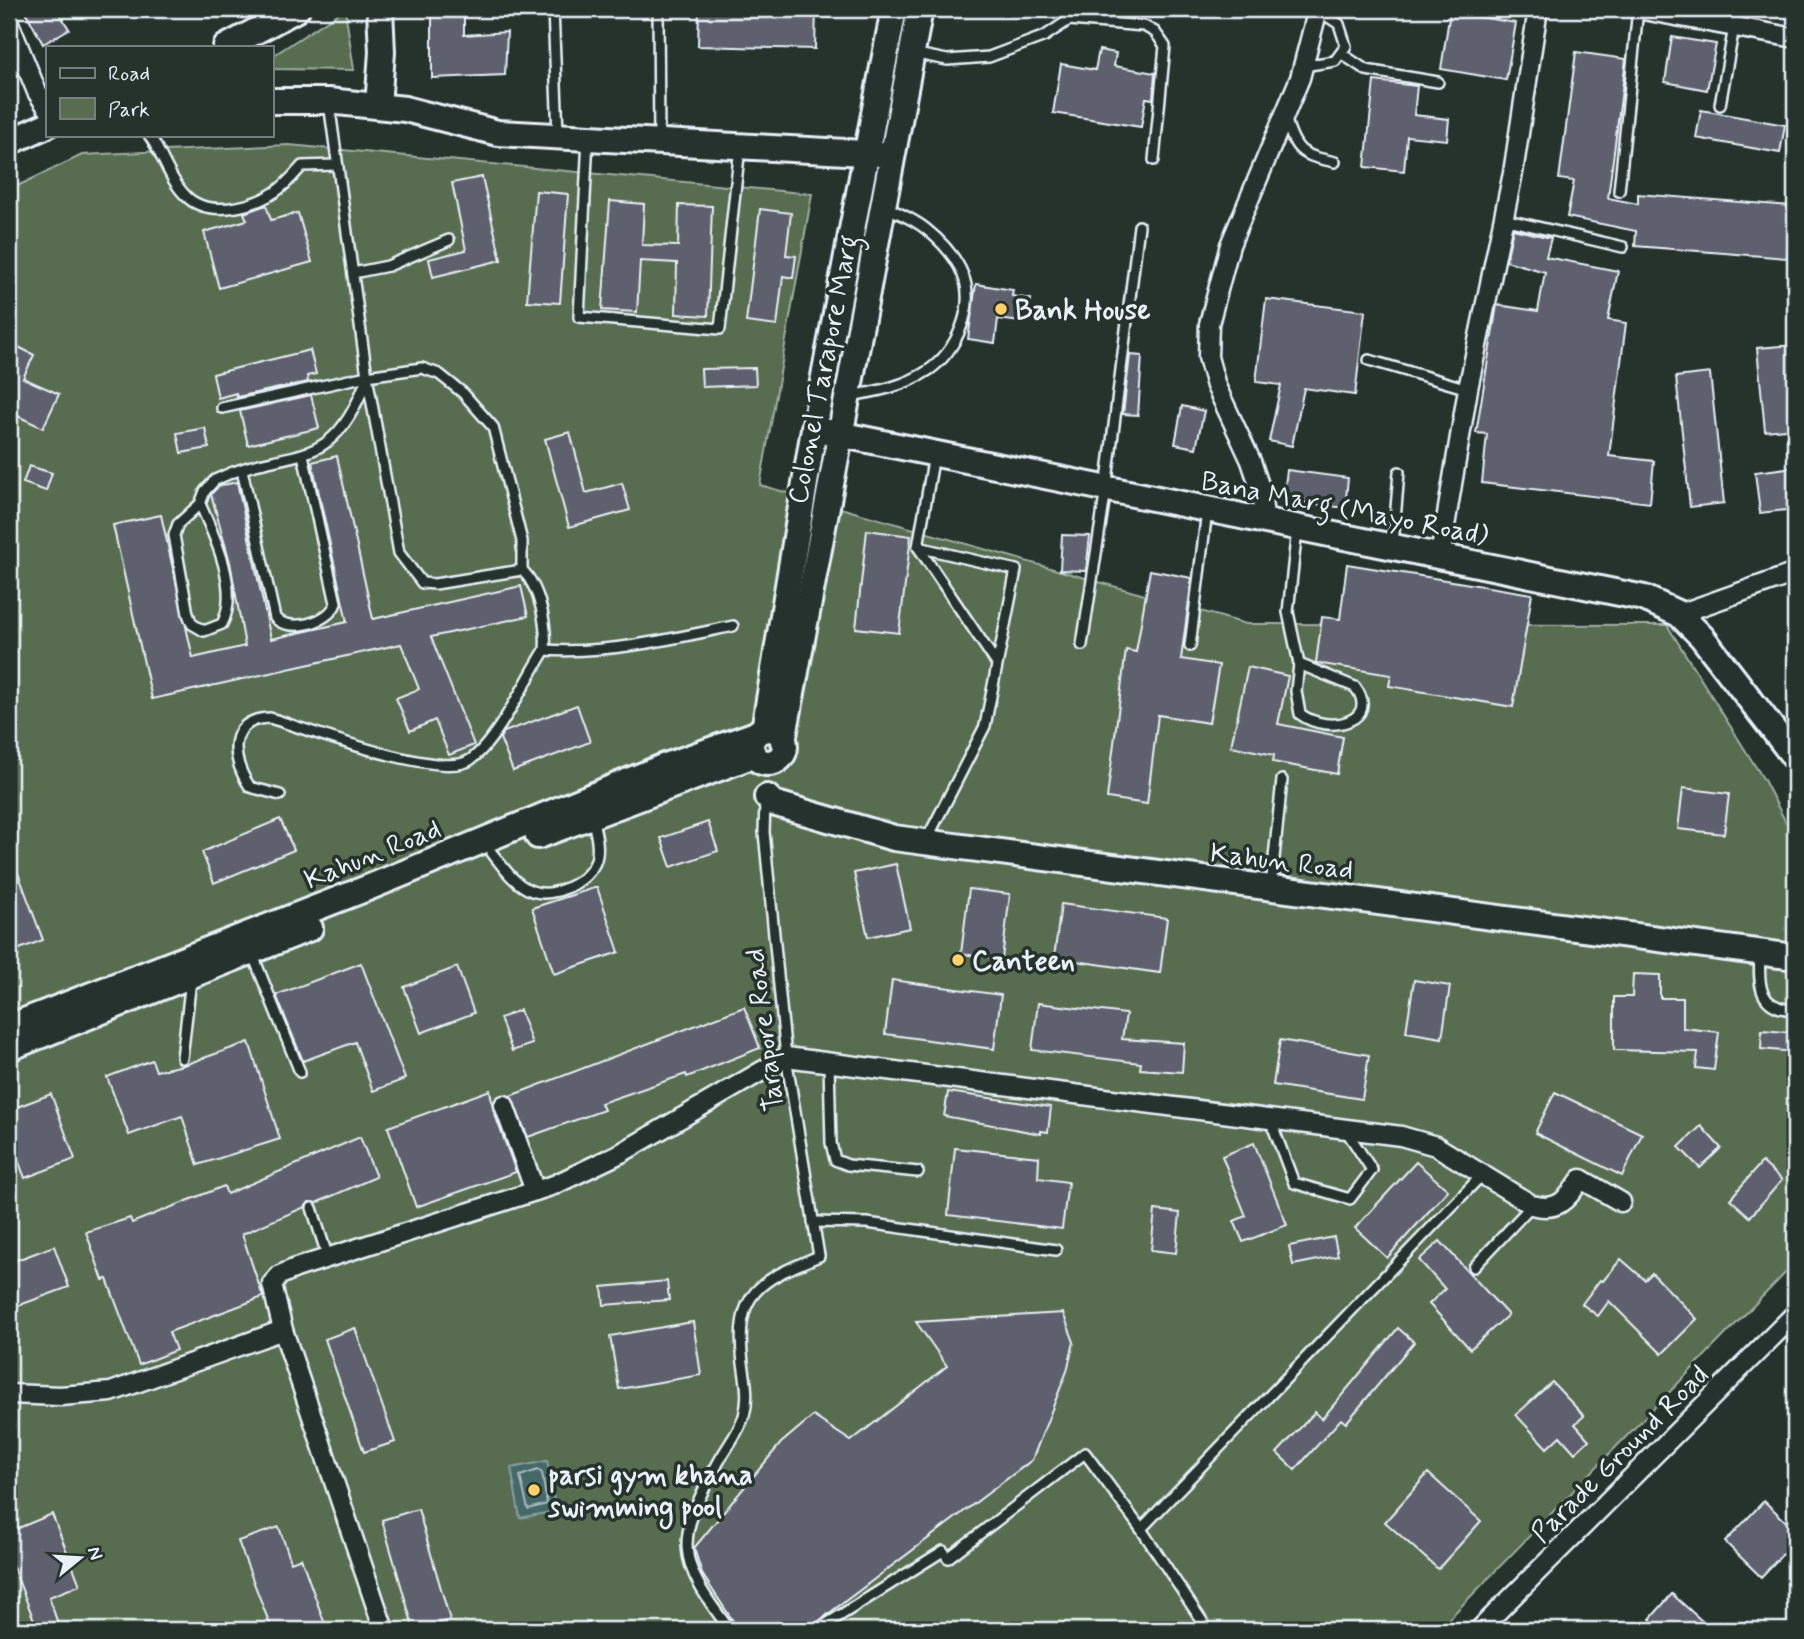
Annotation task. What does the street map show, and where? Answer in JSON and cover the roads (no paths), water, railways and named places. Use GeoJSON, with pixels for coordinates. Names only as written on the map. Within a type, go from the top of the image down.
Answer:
{"type":"FeatureCollection","features":[{"type":"Feature","properties":{"kind":"street"},"geometry":{"type":"LineString","coordinates":[[378,106],[382,52],[380,9]]}},
{"type":"Feature","properties":{"kind":"street","name":"Colonel Tarapore Marg"},"geometry":{"type":"LineString","coordinates":[[766,746],[814,429],[894,9]]}},
{"type":"Feature","properties":{"kind":"street","name":"Colonel Tarapore Marg"},"geometry":{"type":"LineString","coordinates":[[766,746],[839,435],[920,9]]}},
{"type":"Feature","properties":{"kind":"street"},"geometry":{"type":"LineString","coordinates":[[1440,556],[1468,389],[1503,219],[1538,9]]}},
{"type":"Feature","properties":{"kind":"street"},"geometry":{"type":"LineString","coordinates":[[1638,9],[1795,38]]}},
{"type":"Feature","properties":{"kind":"street"},"geometry":{"type":"LineString","coordinates":[[1265,521],[1260,488],[1251,461],[1216,386],[1208,357],[1209,324],[1230,245],[1303,66],[1318,10]]}},
{"type":"Feature","properties":{"kind":"street"},"geometry":{"type":"LineString","coordinates":[[228,46],[281,13]]}},
{"type":"Feature","properties":{"kind":"street"},"geometry":{"type":"LineString","coordinates":[[9,23],[37,92],[46,106]]}},
{"type":"Feature","properties":{"kind":"street"},"geometry":{"type":"LineString","coordinates":[[382,52],[405,109]]}},
{"type":"Feature","properties":{"kind":"street"},"geometry":{"type":"LineString","coordinates":[[273,101],[328,101],[405,109],[498,133],[892,155]]}},
{"type":"Feature","properties":{"kind":"street"},"geometry":{"type":"LineString","coordinates":[[11,137],[46,125]]}},
{"type":"Feature","properties":{"kind":"street","name":"Bana Marg (Mayo Road)"},"geometry":{"type":"LineString","coordinates":[[814,429],[1644,598],[1679,614],[1702,637],[1795,758]]}},
{"type":"Feature","properties":{"kind":"street"},"geometry":{"type":"LineString","coordinates":[[1679,614],[1795,573]]}},
{"type":"Feature","properties":{"kind":"street"},"geometry":{"type":"LineString","coordinates":[[766,746],[766,797]]}},
{"type":"Feature","properties":{"kind":"street","name":"Kahun Road"},"geometry":{"type":"LineString","coordinates":[[9,1048],[492,853],[766,746]]}},
{"type":"Feature","properties":{"kind":"street","name":"Kahun Road"},"geometry":{"type":"LineString","coordinates":[[9,1027],[370,887],[660,768],[766,746]]}},
{"type":"Feature","properties":{"kind":"street","name":"Kahun Road"},"geometry":{"type":"LineString","coordinates":[[766,797],[773,803],[851,828],[925,843],[1795,957]]}},
{"type":"Feature","properties":{"kind":"street"},"geometry":{"type":"LineString","coordinates":[[384,1630],[283,1330],[272,1284],[280,1275],[328,1258],[535,1191],[621,1153],[786,1057],[1345,1128],[1420,1140],[1436,1146],[1532,1205],[1547,1209],[1557,1207],[1564,1203],[1581,1180],[1621,1202]]}},
{"type":"Feature","properties":{"kind":"street"},"geometry":{"type":"LineString","coordinates":[[504,1105],[535,1191]]}},
{"type":"Feature","properties":{"kind":"street","name":"Parade Ground Road"},"geometry":{"type":"LineString","coordinates":[[1489,1627],[1791,1326]]}},
{"type":"Feature","properties":{"kind":"street"},"geometry":{"type":"LineString","coordinates":[[9,1394],[60,1396],[111,1392],[283,1330]]}},
{"type":"Feature","properties":{"kind":"lane"},"geometry":{"type":"LineString","coordinates":[[553,9],[558,136]]}},
{"type":"Feature","properties":{"kind":"lane"},"geometry":{"type":"LineString","coordinates":[[659,9],[659,141]]}},
{"type":"Feature","properties":{"kind":"lane"},"geometry":{"type":"LineString","coordinates":[[1619,191],[1638,9]]}},
{"type":"Feature","properties":{"kind":"lane"},"geometry":{"type":"LineString","coordinates":[[1303,66],[1328,64],[1342,54],[1346,46],[1344,34],[1332,18],[1318,10]]}},
{"type":"Feature","properties":{"kind":"lane"},"geometry":{"type":"LineString","coordinates":[[911,53],[947,61],[989,57],[1045,36],[1069,20],[1144,26],[1156,32],[1165,46],[1154,160]]}},
{"type":"Feature","properties":{"kind":"lane"},"geometry":{"type":"LineString","coordinates":[[1720,105],[1734,27]]}},
{"type":"Feature","properties":{"kind":"lane"},"geometry":{"type":"LineString","coordinates":[[1342,54],[1366,70],[1438,82]]}},
{"type":"Feature","properties":{"kind":"lane"},"geometry":{"type":"LineString","coordinates":[[328,101],[368,376],[400,553],[412,574],[422,583],[435,584],[522,569]]}},
{"type":"Feature","properties":{"kind":"lane"},"geometry":{"type":"LineString","coordinates":[[1284,115],[1297,148],[1307,156],[1335,163]]}},
{"type":"Feature","properties":{"kind":"lane"},"geometry":{"type":"LineString","coordinates":[[150,136],[183,194],[210,209],[229,208],[272,195],[302,166],[336,164]]}},
{"type":"Feature","properties":{"kind":"lane"},"geometry":{"type":"LineString","coordinates":[[588,138],[579,317],[720,329],[740,146]]}},
{"type":"Feature","properties":{"kind":"lane"},"geometry":{"type":"LineString","coordinates":[[846,396],[892,388],[928,370],[952,348],[964,317],[965,285],[953,258],[923,226],[883,205]]}},
{"type":"Feature","properties":{"kind":"lane"},"geometry":{"type":"LineString","coordinates":[[1503,219],[1623,247]]}},
{"type":"Feature","properties":{"kind":"lane"},"geometry":{"type":"LineString","coordinates":[[1083,645],[1106,489],[1139,226]]}},
{"type":"Feature","properties":{"kind":"lane"},"geometry":{"type":"LineString","coordinates":[[353,272],[388,266],[449,240]]}},
{"type":"Feature","properties":{"kind":"lane"},"geometry":{"type":"LineString","coordinates":[[1369,360],[1468,389]]}},
{"type":"Feature","properties":{"kind":"lane"},"geometry":{"type":"LineString","coordinates":[[222,408],[368,376],[422,368],[447,380],[484,414],[493,427],[522,541],[522,569],[531,579],[546,635],[545,650],[489,741],[469,761],[450,767],[419,763],[270,718],[257,718],[246,724],[236,741],[235,755],[240,773],[250,787],[280,795]]}},
{"type":"Feature","properties":{"kind":"lane"},"geometry":{"type":"LineString","coordinates":[[200,504],[215,540],[229,608],[222,624],[204,631],[192,624],[188,614],[174,543],[178,524],[200,504],[208,484],[225,474],[303,455],[338,433],[351,415],[368,376]]}},
{"type":"Feature","properties":{"kind":"lane"},"geometry":{"type":"LineString","coordinates":[[934,454],[918,547],[997,664]]}},
{"type":"Feature","properties":{"kind":"lane"},"geometry":{"type":"LineString","coordinates":[[242,470],[275,618],[285,625],[307,623],[328,615],[336,603],[303,455]]}},
{"type":"Feature","properties":{"kind":"lane"},"geometry":{"type":"LineString","coordinates":[[1392,547],[1399,472]]}},
{"type":"Feature","properties":{"kind":"lane"},"geometry":{"type":"LineString","coordinates":[[1190,646],[1207,509]]}},
{"type":"Feature","properties":{"kind":"lane"},"geometry":{"type":"LineString","coordinates":[[1298,527],[1288,612],[1298,664],[1296,691],[1300,714],[1317,724],[1342,725],[1356,715],[1360,699],[1355,687],[1298,664]]}},
{"type":"Feature","properties":{"kind":"lane"},"geometry":{"type":"LineString","coordinates":[[918,547],[1016,570],[985,726],[925,843]]}},
{"type":"Feature","properties":{"kind":"lane"},"geometry":{"type":"LineString","coordinates":[[545,650],[579,652],[621,648],[733,625]]}},
{"type":"Feature","properties":{"kind":"lane"},"geometry":{"type":"LineString","coordinates":[[1271,888],[1282,780]]}},
{"type":"Feature","properties":{"kind":"lane","name":"Tarapore Road"},"geometry":{"type":"LineString","coordinates":[[730,1630],[686,1561],[693,1512],[743,1418],[748,1395],[742,1318],[748,1299],[758,1288],[785,1270],[819,1256],[786,1057],[764,832],[766,797]]}},
{"type":"Feature","properties":{"kind":"lane"},"geometry":{"type":"LineString","coordinates":[[492,853],[527,889],[546,893],[559,890],[581,880],[596,862],[597,841],[592,815]]}},
{"type":"Feature","properties":{"kind":"lane"},"geometry":{"type":"LineString","coordinates":[[252,952],[300,1072]]}},
{"type":"Feature","properties":{"kind":"lane"},"geometry":{"type":"LineString","coordinates":[[1760,953],[1760,982],[1768,1003],[1774,1007],[1795,1010]]}},
{"type":"Feature","properties":{"kind":"lane"},"geometry":{"type":"LineString","coordinates":[[182,1058],[191,974]]}},
{"type":"Feature","properties":{"kind":"lane"},"geometry":{"type":"LineString","coordinates":[[829,1063],[831,1143],[835,1160],[848,1165],[918,1172]]}},
{"type":"Feature","properties":{"kind":"lane"},"geometry":{"type":"LineString","coordinates":[[1270,1119],[1294,1183],[1350,1199],[1372,1170],[1345,1128]]}},
{"type":"Feature","properties":{"kind":"lane"},"geometry":{"type":"LineString","coordinates":[[1141,1530],[1482,1175]]}},
{"type":"Feature","properties":{"kind":"lane"},"geometry":{"type":"LineString","coordinates":[[1474,1267],[1532,1205]]}},
{"type":"Feature","properties":{"kind":"lane"},"geometry":{"type":"LineString","coordinates":[[312,1208],[328,1258]]}},
{"type":"Feature","properties":{"kind":"lane"},"geometry":{"type":"LineString","coordinates":[[813,1222],[867,1223],[1056,1251]]}},
{"type":"Feature","properties":{"kind":"lane"},"geometry":{"type":"LineString","coordinates":[[817,1630],[943,1551],[948,1558],[1085,1453],[1208,1630]]}},
{"type":"Feature","properties":{"kind":"water","name":"parsi gym khana swimming pool"},"geometry":{"type":"Polygon","coordinates":[[[547,1461],[556,1511],[520,1518],[511,1468],[547,1461]]]}},
{"type":"Feature","properties":{"kind":"place","name":"Bank House"},"geometry":{"type":"Point","coordinates":[1001,309]}},
{"type":"Feature","properties":{"kind":"place","name":"Canteen"},"geometry":{"type":"Point","coordinates":[958,960]}},
{"type":"Feature","properties":{"kind":"place","name":"parsi gym khana swimming pool"},"geometry":{"type":"Point","coordinates":[534,1490]}}]}
